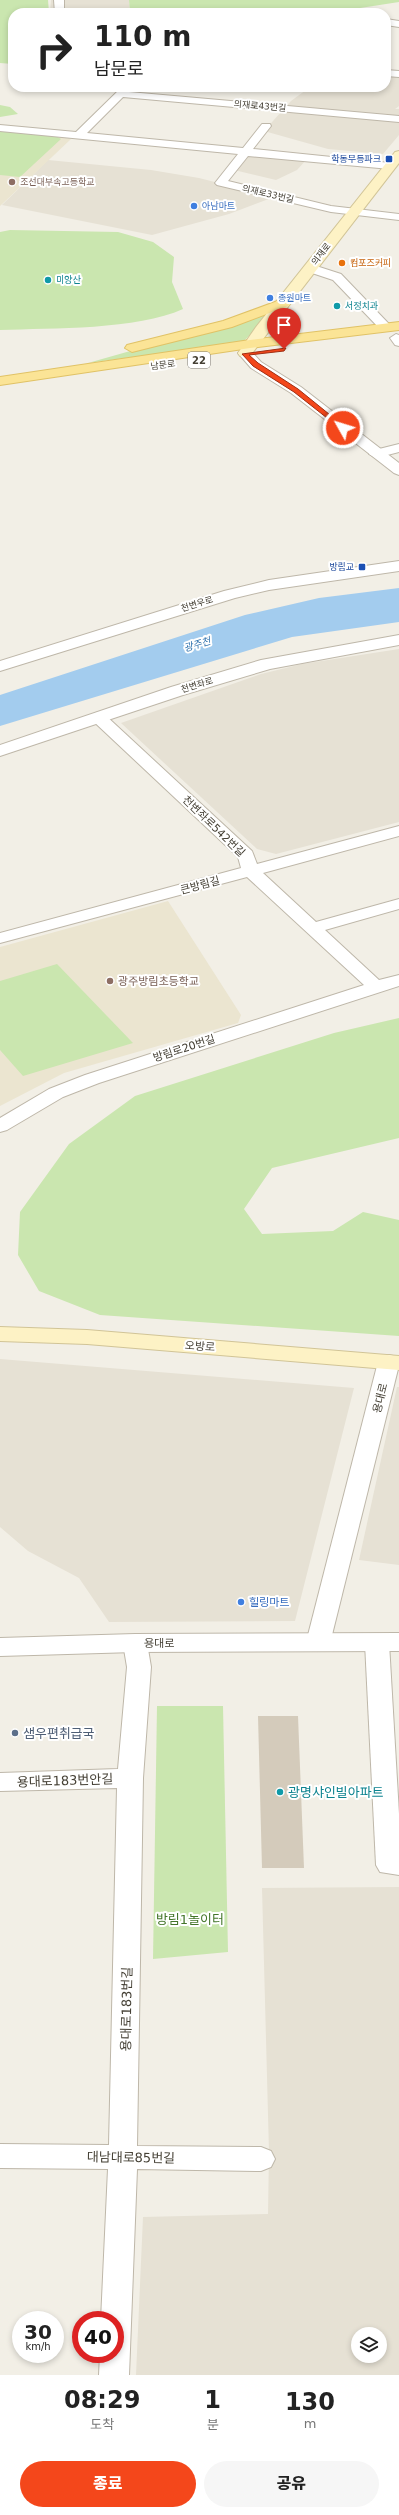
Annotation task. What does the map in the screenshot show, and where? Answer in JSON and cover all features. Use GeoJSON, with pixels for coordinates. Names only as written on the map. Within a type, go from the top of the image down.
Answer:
{"type":"FeatureCollection","features":[{"type":"Feature","properties":{"kind":"main road","name":"의재로"},"geometry":{"type":"LineString","coordinates":[[247,349],[399,155]]}},
{"type":"Feature","properties":{"kind":"main road"},"geometry":{"type":"LineString","coordinates":[[0,379],[201,332],[247,319],[283,303]]}},
{"type":"Feature","properties":{"kind":"main road","name":"남문로"},"geometry":{"type":"LineString","coordinates":[[0,379],[247,349],[396,334]]}},
{"type":"Feature","properties":{"kind":"main road","name":"남문로"},"geometry":{"type":"LineString","coordinates":[[0,390],[247,349]]}},
{"type":"Feature","properties":{"kind":"main road","name":"오방로"},"geometry":{"type":"LineString","coordinates":[[0,1334],[87,1337],[394,1363]]}},
{"type":"Feature","properties":{"kind":"street"},"geometry":{"type":"LineString","coordinates":[[79,135],[122,92]]}},
{"type":"Feature","properties":{"kind":"street","name":"의재로43번길"},"geometry":{"type":"LineString","coordinates":[[143,92],[399,119]]}},
{"type":"Feature","properties":{"kind":"street","name":"의재로33번길"},"geometry":{"type":"LineString","coordinates":[[266,126],[244,151],[221,183],[331,209],[354,212]]}},
{"type":"Feature","properties":{"kind":"street"},"geometry":{"type":"LineString","coordinates":[[0,128],[390,166]]}},
{"type":"Feature","properties":{"kind":"street"},"geometry":{"type":"LineString","coordinates":[[354,212],[399,217]]}},
{"type":"Feature","properties":{"kind":"street","name":"남문로"},"geometry":{"type":"LineString","coordinates":[[310,268],[337,277],[396,334]]}},
{"type":"Feature","properties":{"kind":"street"},"geometry":{"type":"LineString","coordinates":[[247,349],[256,365],[296,390],[376,454],[399,470]]}},
{"type":"Feature","properties":{"kind":"street"},"geometry":{"type":"LineString","coordinates":[[376,454],[399,448]]}},
{"type":"Feature","properties":{"kind":"street","name":"천변우로"},"geometry":{"type":"LineString","coordinates":[[0,666],[230,594],[276,584],[399,566]]}},
{"type":"Feature","properties":{"kind":"street","name":"천변좌로"},"geometry":{"type":"LineString","coordinates":[[0,751],[98,717],[268,664],[399,640]]}},
{"type":"Feature","properties":{"kind":"street","name":"천변좌로542번길"},"geometry":{"type":"LineString","coordinates":[[98,717],[246,855],[251,871],[376,987]]}},
{"type":"Feature","properties":{"kind":"street","name":"큰방림길"},"geometry":{"type":"LineString","coordinates":[[0,938],[399,831]]}},
{"type":"Feature","properties":{"kind":"street"},"geometry":{"type":"LineString","coordinates":[[313,928],[399,904]]}},
{"type":"Feature","properties":{"kind":"street","name":"방림로20번길"},"geometry":{"type":"LineString","coordinates":[[0,1126],[56,1093],[92,1079],[399,980]]}},
{"type":"Feature","properties":{"kind":"street","name":"용대로"},"geometry":{"type":"LineString","coordinates":[[318,1642],[394,1363]]}},
{"type":"Feature","properties":{"kind":"street","name":"용대로"},"geometry":{"type":"LineString","coordinates":[[0,1646],[135,1643],[388,1643],[394,1865]]}},
{"type":"Feature","properties":{"kind":"street","name":"용대로183번길"},"geometry":{"type":"LineString","coordinates":[[114,2375],[123,2157],[130,1778],[139,1667],[135,1643]]}},
{"type":"Feature","properties":{"kind":"street","name":"용대로183번안길"},"geometry":{"type":"LineString","coordinates":[[0,1782],[130,1778]]}},
{"type":"Feature","properties":{"kind":"street","name":"대남대로85번길"},"geometry":{"type":"LineString","coordinates":[[0,2156],[261,2159]]}},
{"type":"Feature","properties":{"kind":"shaded area"},"geometry":{"type":"Polygon","coordinates":[[[51,0],[129,0],[130,8],[50,8],[51,0]]]}},
{"type":"Feature","properties":{"kind":"shaded area"},"geometry":{"type":"Polygon","coordinates":[[[391,75],[399,76],[399,106],[395,109],[399,109],[399,135],[383,154],[328,149],[264,131],[291,101],[303,92],[391,92],[391,75]]]}},
{"type":"Feature","properties":{"kind":"shaded area","name":"조선대부속고등학교"},"geometry":{"type":"Polygon","coordinates":[[[0,130],[64,136],[71,139],[0,206],[0,130]]]}},
{"type":"Feature","properties":{"kind":"shaded area"},"geometry":{"type":"Polygon","coordinates":[[[249,154],[307,159],[297,170],[276,180],[234,170],[249,154]]]}},
{"type":"Feature","properties":{"kind":"shaded area"},"geometry":{"type":"Polygon","coordinates":[[[48,160],[151,170],[199,178],[274,197],[229,214],[152,235],[2,205],[48,160]]]}},
{"type":"Feature","properties":{"kind":"shaded area"},"geometry":{"type":"Polygon","coordinates":[[[399,649],[399,822],[276,854],[257,849],[121,723],[261,674],[302,664],[399,649]]]}},
{"type":"Feature","properties":{"kind":"shaded area","name":"광주방림초등학교"},"geometry":{"type":"Polygon","coordinates":[[[168,901],[241,1015],[238,1023],[64,1073],[0,1106],[0,947],[168,901]]]}},
{"type":"Feature","properties":{"kind":"shaded area"},"geometry":{"type":"Polygon","coordinates":[[[0,1359],[354,1388],[295,1621],[109,1622],[79,1578],[28,1551],[0,1527],[0,1359]]]}},
{"type":"Feature","properties":{"kind":"shaded area"},"geometry":{"type":"Polygon","coordinates":[[[397,1387],[399,1387],[399,1565],[359,1560],[397,1387]]]}},
{"type":"Feature","properties":{"kind":"shaded area"},"geometry":{"type":"Polygon","coordinates":[[[399,1887],[399,2375],[136,2375],[143,2217],[268,2214],[269,2152],[262,1888],[399,1887]]]}},
{"type":"Feature","properties":{"kind":"green space"},"geometry":{"type":"Polygon","coordinates":[[[0,0],[48,0],[49,8],[8,8],[8,64],[0,63],[0,0]]]}},
{"type":"Feature","properties":{"kind":"green space"},"geometry":{"type":"Polygon","coordinates":[[[129,0],[399,0],[399,2],[360,8],[130,8],[129,0]]]}},
{"type":"Feature","properties":{"kind":"green space"},"geometry":{"type":"Polygon","coordinates":[[[0,105],[10,107],[18,114],[0,117],[0,105]]]}},
{"type":"Feature","properties":{"kind":"green space","name":"조선대부속고등학교"},"geometry":{"type":"Polygon","coordinates":[[[0,130],[56,136],[61,139],[20,177],[0,175],[0,130]]]}},
{"type":"Feature","properties":{"kind":"green space"},"geometry":{"type":"Polygon","coordinates":[[[10,230],[118,232],[153,242],[174,257],[172,282],[183,309],[164,316],[142,321],[94,327],[0,330],[0,232],[10,230]]]}},
{"type":"Feature","properties":{"kind":"green space"},"geometry":{"type":"Polygon","coordinates":[[[274,310],[243,342],[88,363],[274,310]]]}},
{"type":"Feature","properties":{"kind":"green space"},"geometry":{"type":"Polygon","coordinates":[[[57,964],[133,1043],[23,1076],[0,1050],[0,981],[57,964]]]}},
{"type":"Feature","properties":{"kind":"green space"},"geometry":{"type":"Polygon","coordinates":[[[399,1018],[399,1138],[272,1168],[244,1209],[262,1234],[333,1231],[363,1212],[399,1220],[399,1336],[100,1315],[39,1291],[18,1255],[20,1212],[69,1144],[135,1096],[334,1033],[399,1018]]]}},
{"type":"Feature","properties":{"kind":"green space","name":"방림1놀이터"},"geometry":{"type":"Polygon","coordinates":[[[157,1706],[223,1706],[228,1952],[153,1959],[157,1706]]]}},
{"type":"Feature","properties":{"kind":"water","name":"광주천"},"geometry":{"type":"Polygon","coordinates":[[[399,588],[399,622],[292,637],[0,726],[0,695],[245,615],[319,598],[399,588]]]}},
{"type":"Feature","properties":{"kind":"building","name":"광명샤인빌아파트"},"geometry":{"type":"Polygon","coordinates":[[[258,1716],[298,1716],[304,1868],[262,1868],[258,1716]]]}},
{"type":"Feature","properties":{"kind":"place","name":"학동무등파크"},"geometry":{"type":"Point","coordinates":[389,159]}},
{"type":"Feature","properties":{"kind":"place","name":"조선대부속고등학교"},"geometry":{"type":"Point","coordinates":[12,182]}},
{"type":"Feature","properties":{"kind":"place","name":"아남마트"},"geometry":{"type":"Point","coordinates":[194,206]}},
{"type":"Feature","properties":{"kind":"place","name":"컴포즈커피"},"geometry":{"type":"Point","coordinates":[342,263]}},
{"type":"Feature","properties":{"kind":"place","name":"미양산"},"geometry":{"type":"Point","coordinates":[48,280]}},
{"type":"Feature","properties":{"kind":"place","name":"종원마트"},"geometry":{"type":"Point","coordinates":[270,298]}},
{"type":"Feature","properties":{"kind":"place","name":"서정치과"},"geometry":{"type":"Point","coordinates":[337,306]}},
{"type":"Feature","properties":{"kind":"place","name":"방림교"},"geometry":{"type":"Point","coordinates":[362,567]}},
{"type":"Feature","properties":{"kind":"place","name":"광주방림초등학교"},"geometry":{"type":"Point","coordinates":[110,981]}},
{"type":"Feature","properties":{"kind":"place","name":"힐링마트"},"geometry":{"type":"Point","coordinates":[241,1602]}},
{"type":"Feature","properties":{"kind":"place","name":"샘우편취급국"},"geometry":{"type":"Point","coordinates":[15,1733]}},
{"type":"Feature","properties":{"kind":"place","name":"광명샤인빌아파트"},"geometry":{"type":"Point","coordinates":[280,1792]}},
{"type":"Feature","properties":{"kind":"route"},"geometry":{"type":"LineString","coordinates":[[284,349],[245,354],[248,359],[296,390],[343,428]]}}]}
